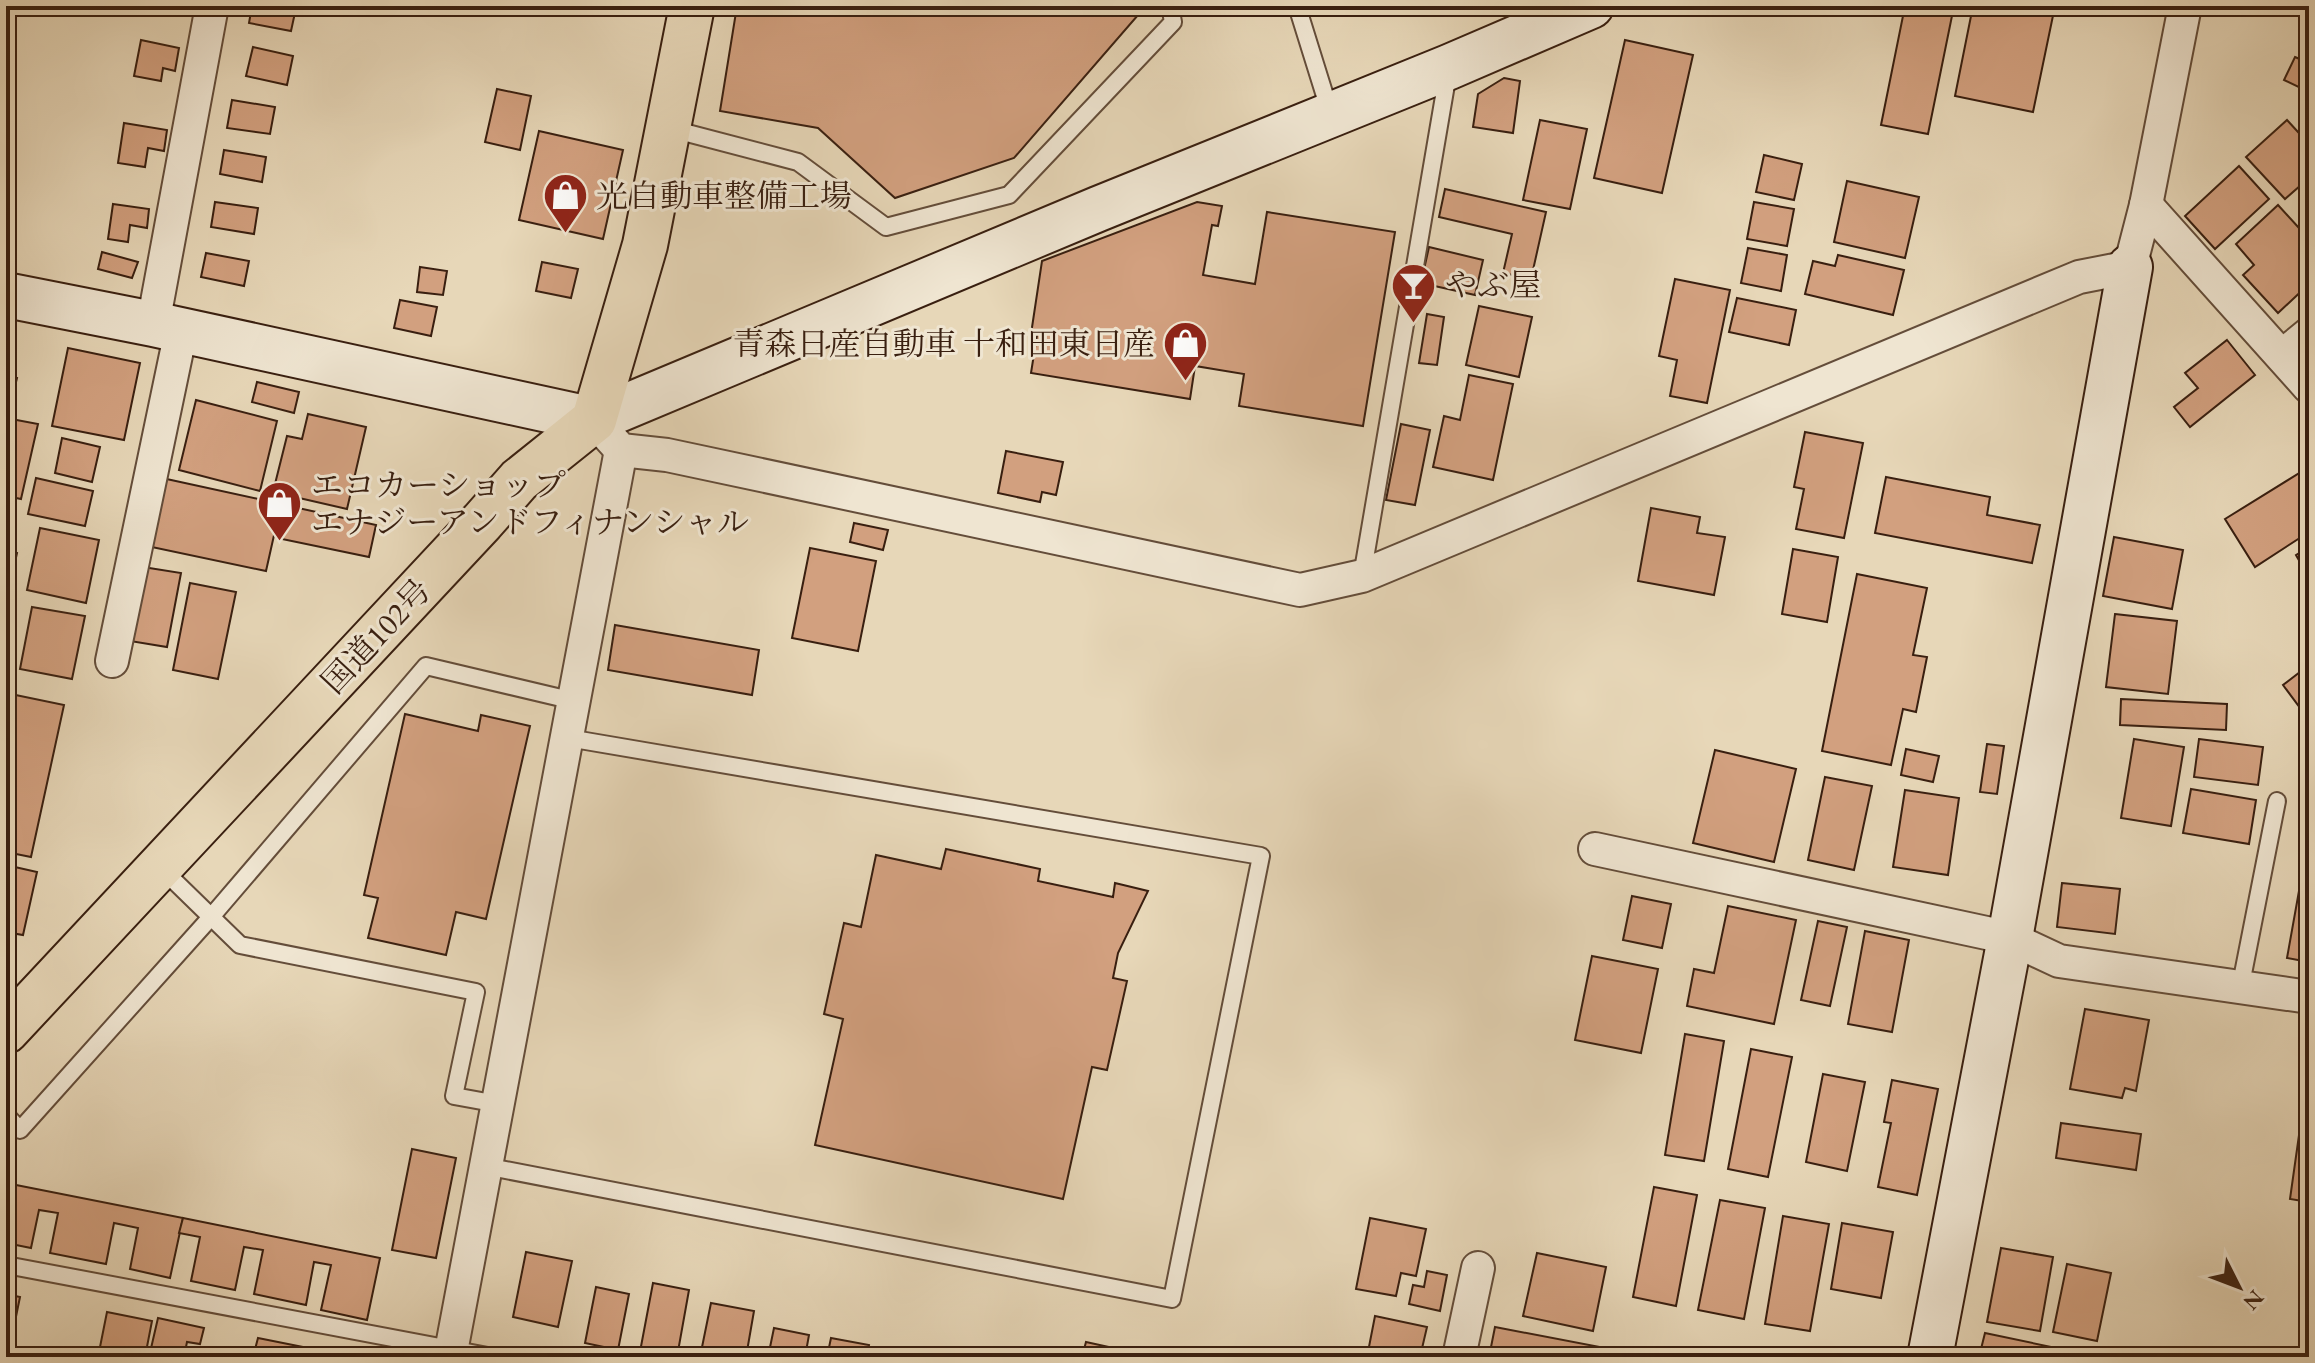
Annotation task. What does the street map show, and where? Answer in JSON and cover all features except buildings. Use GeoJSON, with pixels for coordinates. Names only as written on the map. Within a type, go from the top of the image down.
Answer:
{"type":"FeatureCollection","features":[{"type":"Feature","properties":{"kind":"highway"},"geometry":{"type":"LineString","coordinates":[[608,435],[692,6]]}},
{"type":"Feature","properties":{"kind":"highway","name":"国道102号"},"geometry":{"type":"LineString","coordinates":[[6,1031],[519,480],[608,435]]}},
{"type":"Feature","properties":{"kind":"street"},"geometry":{"type":"LineString","coordinates":[[112,661],[167,328],[212,6]]}},
{"type":"Feature","properties":{"kind":"street"},"geometry":{"type":"LineString","coordinates":[[608,435],[1098,209],[1591,6]]}},
{"type":"Feature","properties":{"kind":"street"},"geometry":{"type":"LineString","coordinates":[[1930,1357],[2010,938],[2130,267],[2146,205],[2185,6]]}},
{"type":"Feature","properties":{"kind":"street"},"geometry":{"type":"LineString","coordinates":[[2146,205],[2309,387]]}},
{"type":"Feature","properties":{"kind":"street"},"geometry":{"type":"LineString","coordinates":[[6,295],[167,328],[608,435],[667,455],[1300,590],[1362,576],[2079,277],[2130,267]]}},
{"type":"Feature","properties":{"kind":"street"},"geometry":{"type":"LineString","coordinates":[[2282,356],[2309,334]]}},
{"type":"Feature","properties":{"kind":"street"},"geometry":{"type":"LineString","coordinates":[[450,1353],[568,738],[608,435]]}},
{"type":"Feature","properties":{"kind":"street"},"geometry":{"type":"LineString","coordinates":[[1595,849],[2010,938],[2059,961],[2309,997]]}},
{"type":"Feature","properties":{"kind":"street"},"geometry":{"type":"LineString","coordinates":[[1459,1357],[1478,1268]]}},
{"type":"Feature","properties":{"kind":"lane"},"geometry":{"type":"LineString","coordinates":[[668,128],[798,162],[886,227],[1009,195],[1173,22],[1170,6]]}},
{"type":"Feature","properties":{"kind":"lane"},"geometry":{"type":"LineString","coordinates":[[1297,6],[1330,114]]}},
{"type":"Feature","properties":{"kind":"lane"},"geometry":{"type":"LineString","coordinates":[[1362,576],[1449,67]]}},
{"type":"Feature","properties":{"kind":"lane"},"geometry":{"type":"LineString","coordinates":[[6,1115],[20,1130],[211,917],[426,666],[574,701]]}},
{"type":"Feature","properties":{"kind":"lane"},"geometry":{"type":"LineString","coordinates":[[485,1166],[1172,1299],[1261,856],[568,738]]}},
{"type":"Feature","properties":{"kind":"lane"},"geometry":{"type":"LineString","coordinates":[[2240,989],[2277,801]]}},
{"type":"Feature","properties":{"kind":"lane"},"geometry":{"type":"LineString","coordinates":[[160,867],[240,945],[476,992],[454,1096],[498,1104]]}},
{"type":"Feature","properties":{"kind":"lane"},"geometry":{"type":"LineString","coordinates":[[6,1265],[450,1353],[493,1357]]}},
{"type":"Feature","properties":{"kind":"place","name":"光自動車整備工場"},"geometry":{"type":"Point","coordinates":[565,235]}},
{"type":"Feature","properties":{"kind":"place","name":"やぶ屋"},"geometry":{"type":"Point","coordinates":[1414,324]}},
{"type":"Feature","properties":{"kind":"place","name":"青森日産自動車 十和田東日産"},"geometry":{"type":"Point","coordinates":[1186,383]}},
{"type":"Feature","properties":{"kind":"place","name":"エコカーショップ エナジーアンドフィナンシャル"},"geometry":{"type":"Point","coordinates":[280,542]}}]}
